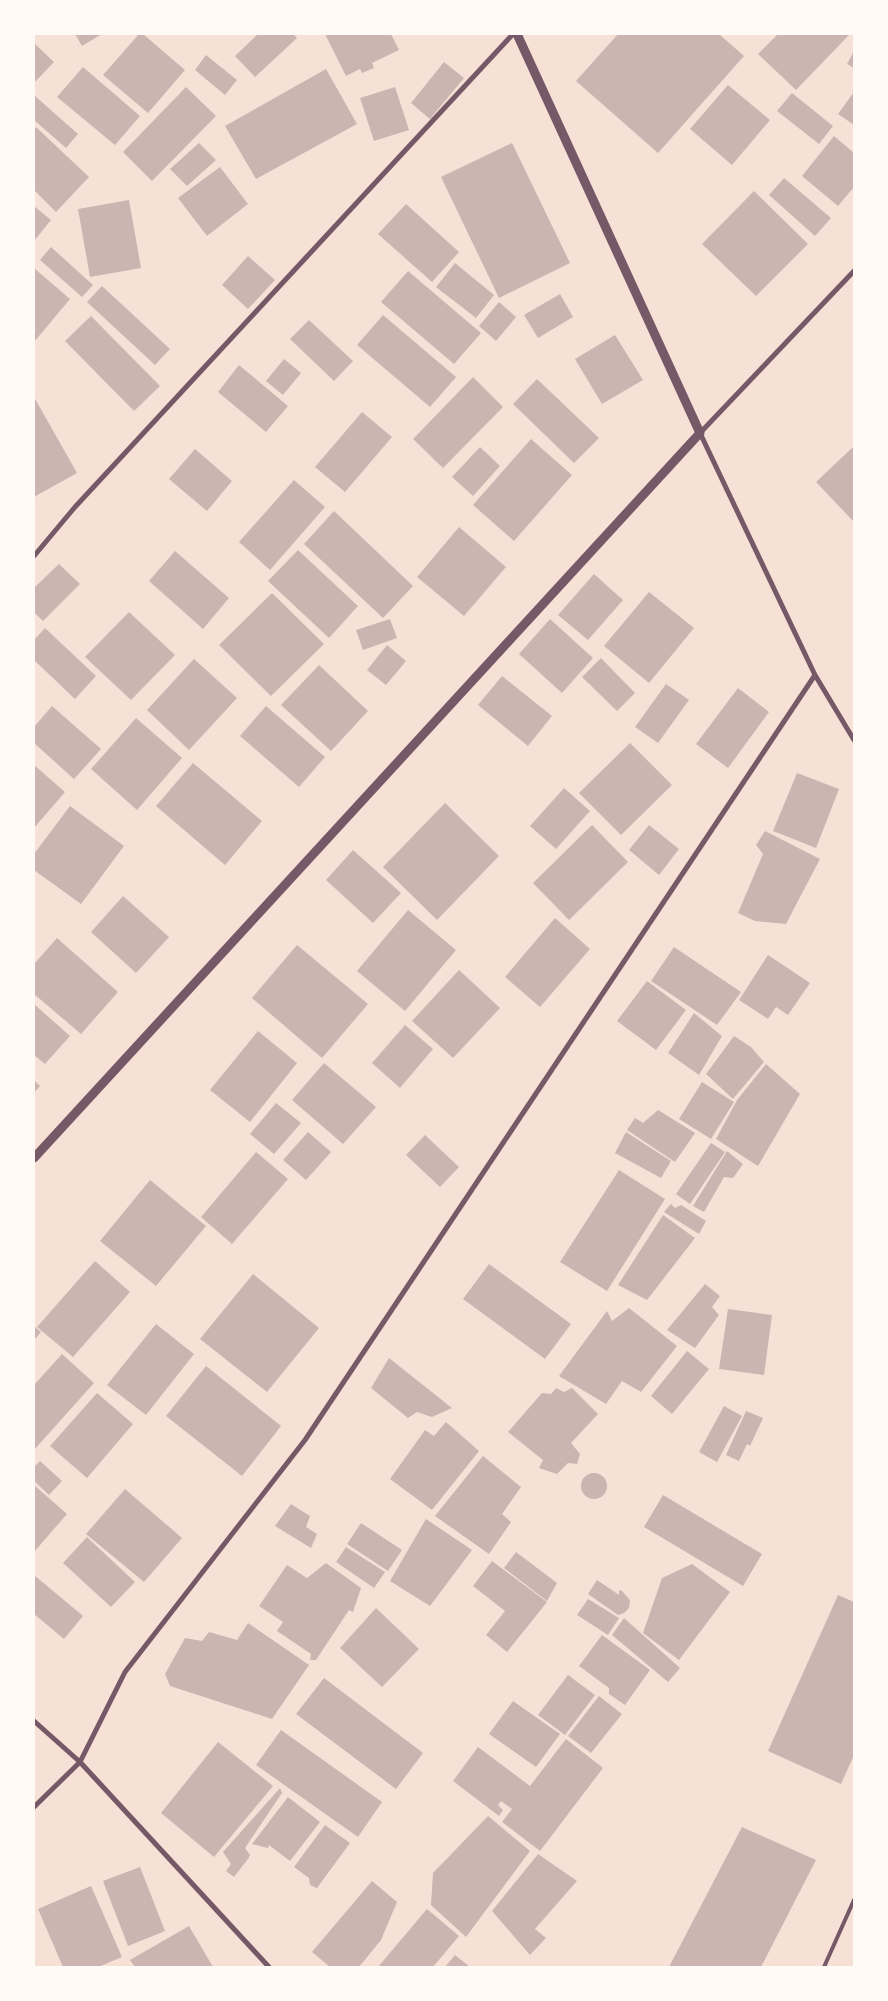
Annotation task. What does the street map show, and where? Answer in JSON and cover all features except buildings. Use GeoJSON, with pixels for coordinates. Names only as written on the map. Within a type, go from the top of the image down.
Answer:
{"type":"FeatureCollection","features":[{"type":"Feature","properties":{"kind":"street"},"geometry":{"type":"LineString","coordinates":[[34,556],[82,500],[513,34]]}},
{"type":"Feature","properties":{"kind":"street"},"geometry":{"type":"LineString","coordinates":[[517,34],[700,433],[815,675],[854,740]]}},
{"type":"Feature","properties":{"kind":"street"},"geometry":{"type":"LineString","coordinates":[[34,1158],[700,433],[854,271]]}},
{"type":"Feature","properties":{"kind":"street"},"geometry":{"type":"LineString","coordinates":[[34,1807],[80,1762],[125,1672],[305,1440],[815,675]]}},
{"type":"Feature","properties":{"kind":"street"},"geometry":{"type":"LineString","coordinates":[[34,1721],[80,1762],[269,1967]]}},
{"type":"Feature","properties":{"kind":"lane"},"geometry":{"type":"LineString","coordinates":[[824,1967],[854,1900]]}}]}
